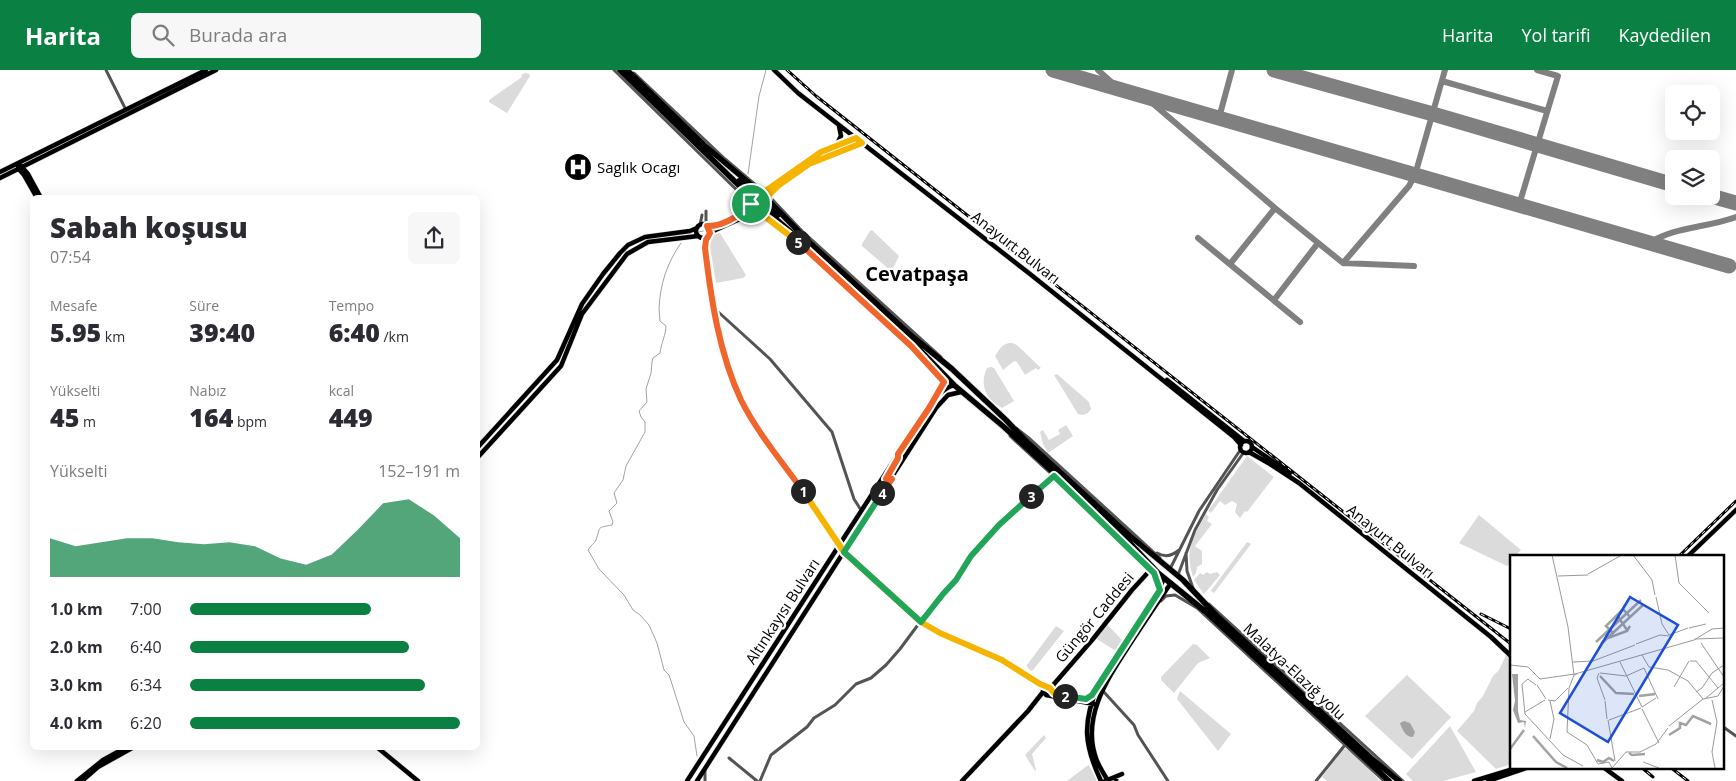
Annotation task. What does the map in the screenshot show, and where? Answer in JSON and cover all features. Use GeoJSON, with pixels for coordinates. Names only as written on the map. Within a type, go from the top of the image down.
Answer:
{"type":"FeatureCollection","features":[{"type":"Feature","properties":{"kind":"highway"},"geometry":{"type":"LineString","coordinates":[[620,70],[722,168],[761,200],[792,224],[913,337],[952,369],[1024,439],[1123,530],[1178,575],[1176,580],[1171,583],[1152,570],[1088,505],[1004,427],[954,385],[944,379],[928,357],[813,250],[761,200],[704,145],[629,70]]}},
{"type":"Feature","properties":{"kind":"highway"},"geometry":{"type":"LineString","coordinates":[[954,385],[962,379]]}},
{"type":"Feature","properties":{"kind":"highway"},"geometry":{"type":"LineString","coordinates":[[961,392],[966,390],[968,385]]}},
{"type":"Feature","properties":{"kind":"highway"},"geometry":{"type":"LineString","coordinates":[[1164,578],[1165,573],[1170,569]]}},
{"type":"Feature","properties":{"kind":"highway","name":"Malatya-Elazığ yolu"},"geometry":{"type":"LineString","coordinates":[[1178,575],[1217,616],[1376,762],[1401,781]]}},
{"type":"Feature","properties":{"kind":"highway","name":"Malatya-Elazığ yolu"},"geometry":{"type":"LineString","coordinates":[[1171,583],[1206,612],[1389,781]]}},
{"type":"Feature","properties":{"kind":"highway"},"geometry":{"type":"LineString","coordinates":[[1184,594],[1197,608]]}},
{"type":"Feature","properties":{"kind":"main road"},"geometry":{"type":"LineString","coordinates":[[0,178],[19,166],[206,70]]}},
{"type":"Feature","properties":{"kind":"main road"},"geometry":{"type":"LineString","coordinates":[[0,172],[19,166],[216,70]]}},
{"type":"Feature","properties":{"kind":"main road","name":"Anayurt Bulvarı"},"geometry":{"type":"LineString","coordinates":[[776,70],[790,86],[857,138]]}},
{"type":"Feature","properties":{"kind":"main road","name":"Anayurt Bulvarı"},"geometry":{"type":"LineString","coordinates":[[776,70],[863,143],[1150,370],[1244,448],[1299,483],[1491,637],[1510,655]]}},
{"type":"Feature","properties":{"kind":"main road"},"geometry":{"type":"LineString","coordinates":[[837,145],[841,136],[838,124]]}},
{"type":"Feature","properties":{"kind":"main road"},"geometry":{"type":"LineString","coordinates":[[480,445],[557,360],[585,299],[608,266],[628,245],[645,237],[688,231],[698,227],[715,226],[730,219],[761,200],[813,157],[837,145],[857,138]]}},
{"type":"Feature","properties":{"kind":"main road"},"geometry":{"type":"LineString","coordinates":[[480,454],[561,366],[582,314],[627,254],[648,242],[693,235],[704,238],[742,218],[779,185],[809,164],[863,143]]}},
{"type":"Feature","properties":{"kind":"main road"},"geometry":{"type":"LineString","coordinates":[[19,166],[34,195]]}},
{"type":"Feature","properties":{"kind":"main road"},"geometry":{"type":"LineString","coordinates":[[19,166],[28,174],[39,195]]}},
{"type":"Feature","properties":{"kind":"main road"},"geometry":{"type":"LineString","coordinates":[[705,248],[710,230],[707,226]]}},
{"type":"Feature","properties":{"kind":"main road"},"geometry":{"type":"LineString","coordinates":[[698,227],[696,232],[705,248],[724,357],[741,400],[754,423],[844,552],[921,622],[940,633],[1002,660],[1040,684],[1047,691],[1057,695],[1095,702]]}},
{"type":"Feature","properties":{"kind":"main road"},"geometry":{"type":"LineString","coordinates":[[935,399],[944,379]]}},
{"type":"Feature","properties":{"kind":"main road","name":"Altınkayısı Bulvarı"},"geometry":{"type":"LineString","coordinates":[[687,781],[861,510],[935,399],[945,389],[954,385]]}},
{"type":"Feature","properties":{"kind":"main road","name":"Altınkayısı Bulvarı"},"geometry":{"type":"LineString","coordinates":[[697,781],[944,397],[961,392]]}},
{"type":"Feature","properties":{"kind":"main road","name":"Anayurt Bulvarı"},"geometry":{"type":"LineString","coordinates":[[1244,448],[1250,442],[1252,447],[1303,484],[1510,650]]}},
{"type":"Feature","properties":{"kind":"main road"},"geometry":{"type":"LineString","coordinates":[[1244,448],[1252,447]]}},
{"type":"Feature","properties":{"kind":"main road"},"geometry":{"type":"LineString","coordinates":[[892,479],[888,481],[886,479],[898,458],[898,454]]}},
{"type":"Feature","properties":{"kind":"main road"},"geometry":{"type":"LineString","coordinates":[[868,516],[883,489],[883,485],[880,485],[873,493]]}},
{"type":"Feature","properties":{"kind":"main road"},"geometry":{"type":"LineString","coordinates":[[1691,555],[1736,512]]}},
{"type":"Feature","properties":{"kind":"main road"},"geometry":{"type":"LineString","coordinates":[[833,535],[838,537],[845,536]]}},
{"type":"Feature","properties":{"kind":"main road"},"geometry":{"type":"LineString","coordinates":[[816,594],[812,598],[809,596],[819,582],[824,569]]}},
{"type":"Feature","properties":{"kind":"main road","name":"Güngör Caddesi"},"geometry":{"type":"LineString","coordinates":[[962,781],[1054,684],[1132,590],[1152,570]]}},
{"type":"Feature","properties":{"kind":"main road"},"geometry":{"type":"LineString","coordinates":[[1085,700],[1096,691],[1112,662],[1160,590],[1164,578]]}},
{"type":"Feature","properties":{"kind":"main road"},"geometry":{"type":"LineString","coordinates":[[1101,781],[1091,761],[1087,746],[1086,736],[1090,711],[1171,583]]}},
{"type":"Feature","properties":{"kind":"main road"},"geometry":{"type":"LineString","coordinates":[[795,626],[808,602],[805,602],[798,609]]}},
{"type":"Feature","properties":{"kind":"main road"},"geometry":{"type":"LineString","coordinates":[[1096,691],[1092,739],[1095,755],[1107,781],[1115,779]]}},
{"type":"Feature","properties":{"kind":"main road"},"geometry":{"type":"LineString","coordinates":[[1085,700],[1090,711]]}},
{"type":"Feature","properties":{"kind":"main road"},"geometry":{"type":"LineString","coordinates":[[77,781],[122,750]]}},
{"type":"Feature","properties":{"kind":"main road"},"geometry":{"type":"LineString","coordinates":[[82,781],[98,766],[128,750]]}},
{"type":"Feature","properties":{"kind":"main road"},"geometry":{"type":"LineString","coordinates":[[380,750],[418,781]]}},
{"type":"Feature","properties":{"kind":"main road"},"geometry":{"type":"LineString","coordinates":[[1474,781],[1517,768]]}},
{"type":"Feature","properties":{"kind":"main road"},"geometry":{"type":"LineString","coordinates":[[1488,781],[1526,768]]}},
{"type":"Feature","properties":{"kind":"main road"},"geometry":{"type":"LineString","coordinates":[[1604,768],[1622,781]]}},
{"type":"Feature","properties":{"kind":"main road"},"geometry":{"type":"LineString","coordinates":[[1103,772],[1115,779]]}},
{"type":"Feature","properties":{"kind":"street"},"geometry":{"type":"LineString","coordinates":[[106,70],[126,110]]}},
{"type":"Feature","properties":{"kind":"street"},"geometry":{"type":"LineString","coordinates":[[614,70],[658,112],[761,200],[802,231],[863,285],[952,369]]}},
{"type":"Feature","properties":{"kind":"street"},"geometry":{"type":"LineString","coordinates":[[658,112],[690,137]]}},
{"type":"Feature","properties":{"kind":"street"},"geometry":{"type":"LineString","coordinates":[[761,200],[788,233],[911,346],[944,379]]}},
{"type":"Feature","properties":{"kind":"street"},"geometry":{"type":"LineString","coordinates":[[706,211],[707,226]]}},
{"type":"Feature","properties":{"kind":"street"},"geometry":{"type":"LineString","coordinates":[[698,227],[702,215]]}},
{"type":"Feature","properties":{"kind":"street"},"geometry":{"type":"LineString","coordinates":[[828,259],[863,285]]}},
{"type":"Feature","properties":{"kind":"street"},"geometry":{"type":"LineString","coordinates":[[869,307],[890,322]]}},
{"type":"Feature","properties":{"kind":"street"},"geometry":{"type":"LineString","coordinates":[[715,308],[770,359],[832,432],[854,499],[861,510]]}},
{"type":"Feature","properties":{"kind":"street"},"geometry":{"type":"LineString","coordinates":[[525,396],[531,400]]}},
{"type":"Feature","properties":{"kind":"street"},"geometry":{"type":"LineString","coordinates":[[1006,420],[1030,438],[1165,564]]}},
{"type":"Feature","properties":{"kind":"street"},"geometry":{"type":"LineString","coordinates":[[1178,575],[1188,546],[1213,497],[1244,448]]}},
{"type":"Feature","properties":{"kind":"street"},"geometry":{"type":"LineString","coordinates":[[1170,569],[1199,510],[1244,448]]}},
{"type":"Feature","properties":{"kind":"street"},"geometry":{"type":"LineString","coordinates":[[729,758],[758,781],[771,755],[780,750],[807,727],[814,718],[835,705],[856,684],[878,674],[956,580],[971,556],[993,531],[1055,476],[1152,570],[1160,590]]}},
{"type":"Feature","properties":{"kind":"street"},"geometry":{"type":"LineString","coordinates":[[1080,500],[1088,505]]}},
{"type":"Feature","properties":{"kind":"street"},"geometry":{"type":"LineString","coordinates":[[1188,546],[1184,565],[1194,591]]}},
{"type":"Feature","properties":{"kind":"street"},"geometry":{"type":"LineString","coordinates":[[1154,552],[1161,556],[1167,556],[1172,555],[1181,548]]}},
{"type":"Feature","properties":{"kind":"street"},"geometry":{"type":"LineString","coordinates":[[1186,556],[1187,570],[1194,591]]}},
{"type":"Feature","properties":{"kind":"street"},"geometry":{"type":"LineString","coordinates":[[1156,606],[1166,596],[1174,595],[1197,608],[1384,781]]}},
{"type":"Feature","properties":{"kind":"street"},"geometry":{"type":"LineString","coordinates":[[1102,690],[1134,725],[1138,735],[1168,781]]}},
{"type":"Feature","properties":{"kind":"street"},"geometry":{"type":"LineString","coordinates":[[1724,727],[1736,736]]}},
{"type":"Feature","properties":{"kind":"street"},"geometry":{"type":"LineString","coordinates":[[1316,781],[1345,745]]}},
{"type":"Feature","properties":{"kind":"street"},"geometry":{"type":"LineString","coordinates":[[705,769],[706,781]]}},
{"type":"Feature","properties":{"kind":"shaded area"},"geometry":{"type":"Polygon","coordinates":[[[525,73],[530,76],[507,113],[489,102],[489,100],[525,73]]]}},
{"type":"Feature","properties":{"kind":"shaded area"},"geometry":{"type":"Polygon","coordinates":[[[872,230],[899,256],[892,270],[862,246],[872,230]]]}},
{"type":"Feature","properties":{"kind":"shaded area"},"geometry":{"type":"Polygon","coordinates":[[[720,233],[746,275],[743,278],[716,283],[709,240],[713,235],[720,233]]]}},
{"type":"Feature","properties":{"kind":"shaded area"},"geometry":{"type":"Polygon","coordinates":[[[1012,343],[1017,345],[1041,368],[1038,370],[1036,368],[1025,375],[1017,362],[1014,361],[1003,370],[995,356],[1004,345],[1012,343]]]}},
{"type":"Feature","properties":{"kind":"shaded area"},"geometry":{"type":"Polygon","coordinates":[[[987,368],[994,368],[1014,401],[1002,408],[992,401],[984,386],[987,368]]]}},
{"type":"Feature","properties":{"kind":"shaded area"},"geometry":{"type":"Polygon","coordinates":[[[1057,374],[1089,402],[1091,409],[1087,413],[1078,414],[1054,375],[1057,374]]]}},
{"type":"Feature","properties":{"kind":"shaded area"},"geometry":{"type":"Polygon","coordinates":[[[1066,425],[1073,436],[1048,453],[1040,432],[1043,430],[1049,440],[1060,434],[1058,430],[1066,425]]]}},
{"type":"Feature","properties":{"kind":"shaded area"},"geometry":{"type":"Polygon","coordinates":[[[1247,456],[1274,477],[1247,512],[1245,511],[1240,518],[1235,512],[1237,504],[1232,501],[1225,505],[1220,501],[1211,513],[1208,511],[1247,456]]]}},
{"type":"Feature","properties":{"kind":"shaded area"},"geometry":{"type":"Polygon","coordinates":[[[1206,514],[1209,517],[1207,521],[1212,524],[1195,546],[1202,551],[1202,564],[1197,567],[1193,577],[1189,559],[1191,544],[1206,514]]]}},
{"type":"Feature","properties":{"kind":"shaded area"},"geometry":{"type":"Polygon","coordinates":[[[1479,515],[1521,550],[1516,555],[1510,555],[1510,563],[1507,566],[1459,543],[1479,515]]]}},
{"type":"Feature","properties":{"kind":"shaded area"},"geometry":{"type":"Polygon","coordinates":[[[1247,542],[1251,544],[1214,593],[1211,591],[1207,596],[1247,542]]]}},
{"type":"Feature","properties":{"kind":"shaded area"},"geometry":{"type":"Polygon","coordinates":[[[1207,572],[1210,574],[1217,572],[1220,575],[1204,594],[1194,580],[1200,573],[1203,575],[1207,572]]]}},
{"type":"Feature","properties":{"kind":"shaded area"},"geometry":{"type":"Polygon","coordinates":[[[1106,623],[1123,641],[1116,651],[1095,638],[1106,623]]]}},
{"type":"Feature","properties":{"kind":"shaded area"},"geometry":{"type":"Polygon","coordinates":[[[1056,626],[1064,631],[1031,671],[1027,665],[1056,626]]]}},
{"type":"Feature","properties":{"kind":"shaded area"},"geometry":{"type":"Polygon","coordinates":[[[1193,644],[1197,645],[1210,658],[1198,663],[1174,693],[1161,680],[1161,677],[1193,644]]]}},
{"type":"Feature","properties":{"kind":"shaded area"},"geometry":{"type":"Polygon","coordinates":[[[1506,655],[1510,658],[1510,764],[1496,769],[1457,731],[1474,711],[1493,676],[1499,670],[1506,655]]]}},
{"type":"Feature","properties":{"kind":"shaded area"},"geometry":{"type":"Polygon","coordinates":[[[1407,675],[1451,717],[1412,759],[1365,716],[1407,675]]]}},
{"type":"Feature","properties":{"kind":"shaded area"},"geometry":{"type":"Polygon","coordinates":[[[1180,691],[1231,734],[1218,751],[1177,699],[1180,691]]]}},
{"type":"Feature","properties":{"kind":"shaded area"},"geometry":{"type":"Polygon","coordinates":[[[1404,721],[1410,723],[1415,732],[1413,737],[1408,736],[1403,730],[1400,723],[1404,721]]]}},
{"type":"Feature","properties":{"kind":"shaded area"},"geometry":{"type":"Polygon","coordinates":[[[1450,726],[1476,772],[1443,781],[1413,781],[1406,774],[1450,726]]]}},
{"type":"Feature","properties":{"kind":"shaded area"},"geometry":{"type":"Polygon","coordinates":[[[1044,735],[1046,738],[1032,754],[1035,771],[1025,755],[1044,735]]]}},
{"type":"Feature","properties":{"kind":"shaded area"},"geometry":{"type":"Polygon","coordinates":[[[1343,749],[1355,755],[1380,781],[1327,781],[1322,777],[1343,749]]]}},
{"type":"Feature","properties":{"kind":"shaded area"},"geometry":{"type":"Polygon","coordinates":[[[1089,765],[1097,781],[1067,781],[1087,766],[1089,765]]]}},
{"type":"Feature","properties":{"kind":"waterway"},"geometry":{"type":"LineString","coordinates":[[748,174],[759,96],[766,70]]}},
{"type":"Feature","properties":{"kind":"waterway"},"geometry":{"type":"LineString","coordinates":[[699,232],[707,230]]}},
{"type":"Feature","properties":{"kind":"waterway"},"geometry":{"type":"LineString","coordinates":[[681,243],[668,266],[661,291],[660,321],[666,326],[666,329],[660,353],[653,358],[646,389],[647,402],[639,411],[645,422],[645,432],[626,466],[623,480],[614,493],[617,503],[609,511],[613,522],[612,525],[600,528],[595,541],[588,550],[599,569],[624,595],[633,610],[649,625],[657,643],[664,670],[669,675],[684,722],[694,736],[697,756]]}},
{"type":"Feature","properties":{"kind":"taxiway"},"geometry":{"type":"LineString","coordinates":[[1098,70],[1119,89]]}},
{"type":"Feature","properties":{"kind":"taxiway"},"geometry":{"type":"LineString","coordinates":[[1219,118],[1232,70]]}},
{"type":"Feature","properties":{"kind":"taxiway"},"geometry":{"type":"LineString","coordinates":[[1343,263],[1409,186],[1415,175],[1445,70]]}},
{"type":"Feature","properties":{"kind":"taxiway"},"geometry":{"type":"LineString","coordinates":[[1519,205],[1558,76],[1537,70]]}},
{"type":"Feature","properties":{"kind":"taxiway"},"geometry":{"type":"LineString","coordinates":[[1442,81],[1547,111]]}},
{"type":"Feature","properties":{"kind":"taxiway"},"geometry":{"type":"LineString","coordinates":[[1144,96],[1275,208],[1343,263],[1414,266]]}},
{"type":"Feature","properties":{"kind":"taxiway"},"geometry":{"type":"LineString","coordinates":[[1230,264],[1275,208]]}},
{"type":"Feature","properties":{"kind":"taxiway"},"geometry":{"type":"LineString","coordinates":[[1649,243],[1670,233],[1736,217]]}},
{"type":"Feature","properties":{"kind":"taxiway"},"geometry":{"type":"LineString","coordinates":[[1198,238],[1300,322]]}},
{"type":"Feature","properties":{"kind":"taxiway"},"geometry":{"type":"LineString","coordinates":[[1274,300],[1318,243]]}},
{"type":"Feature","properties":{"kind":"runway"},"geometry":{"type":"LineString","coordinates":[[1053,70],[1729,266]]}},
{"type":"Feature","properties":{"kind":"runway"},"geometry":{"type":"LineString","coordinates":[[1274,70],[1433,114],[1665,182]]}},
{"type":"Feature","properties":{"kind":"runway"},"geometry":{"type":"LineString","coordinates":[[1720,199],[1736,203]]}},
{"type":"Feature","properties":{"kind":"railway"},"geometry":{"type":"LineString","coordinates":[[787,70],[816,96],[1510,643]]}},
{"type":"Feature","properties":{"kind":"railway"},"geometry":{"type":"LineString","coordinates":[[1680,555],[1736,501]]}},
{"type":"Feature","properties":{"kind":"railway"},"geometry":{"type":"LineString","coordinates":[[1481,614],[1510,628]]}},
{"type":"Feature","properties":{"kind":"railway"},"geometry":{"type":"LineString","coordinates":[[1642,768],[1653,777]]}},
{"type":"Feature","properties":{"kind":"railway"},"geometry":{"type":"LineString","coordinates":[[1671,768],[1688,781]]}},
{"type":"Feature","properties":{"kind":"place","name":"Saglık Ocagı"},"geometry":{"type":"Point","coordinates":[578,167]}},
{"type":"Feature","properties":{"kind":"district","name":"Cevatpaşa"},"geometry":{"type":"Point","coordinates":[917,273]}},
{"type":"Feature","properties":{"kind":"route"},"geometry":{"type":"LineString","coordinates":[[751,204],[730,219],[715,226],[707,226],[710,233],[707,236],[705,248],[720,343],[741,400],[754,423],[844,552],[921,622],[940,633],[1002,660],[1040,684],[1050,688],[1057,695],[1086,699],[1096,691],[1112,662],[1160,590],[1154,573],[1054,476],[1008,515],[993,531],[971,556],[956,580],[929,610],[921,622],[912,614],[844,552],[892,479],[888,481],[886,477],[898,458],[898,454],[944,382],[924,359],[869,307],[788,233],[756,210],[766,204],[768,200],[769,195],[764,192],[813,157],[828,148],[856,138],[862,143],[809,164],[779,185],[769,195],[764,192],[761,193],[751,204]]}}]}
